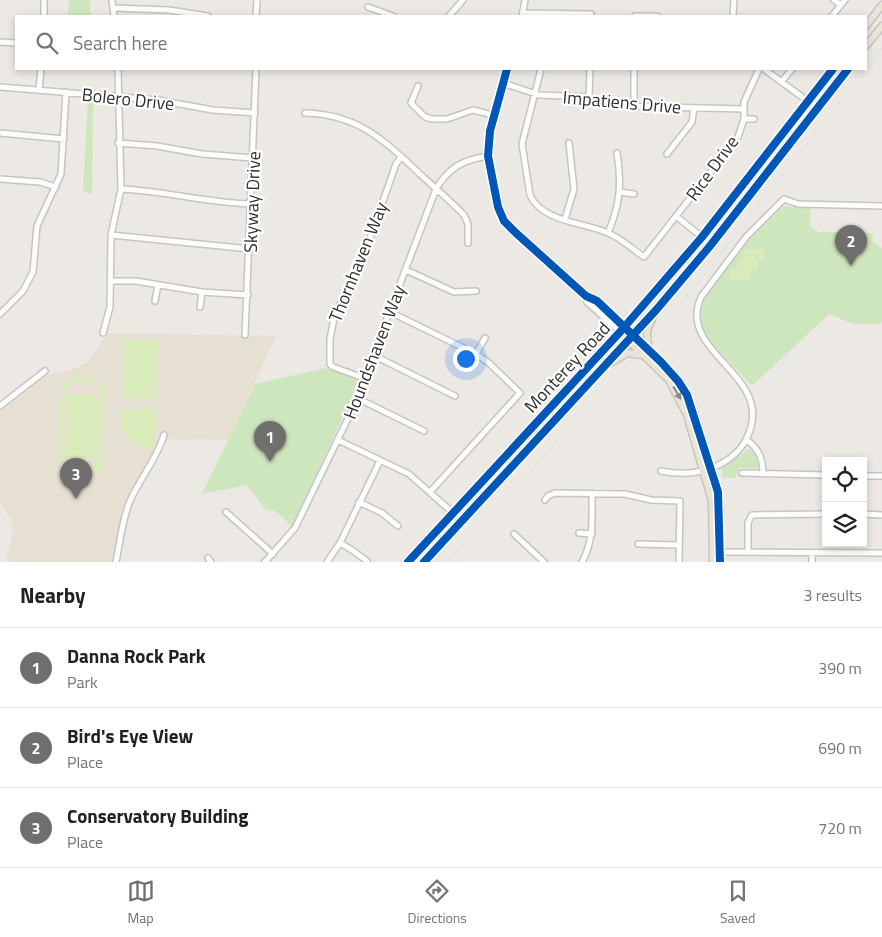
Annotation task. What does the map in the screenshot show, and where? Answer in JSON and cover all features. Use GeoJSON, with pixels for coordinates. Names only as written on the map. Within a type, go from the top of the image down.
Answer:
{"type":"FeatureCollection","features":[{"type":"Feature","properties":{"kind":"main road"},"geometry":{"type":"LineString","coordinates":[[867,25],[882,5]]}},
{"type":"Feature","properties":{"kind":"main road"},"geometry":{"type":"LineString","coordinates":[[867,45],[882,26]]}},
{"type":"Feature","properties":{"kind":"main road","name":"Monterey Road"},"geometry":{"type":"LineString","coordinates":[[408,562],[452,512],[622,330],[702,237],[831,70]]}},
{"type":"Feature","properties":{"kind":"main road","name":"Monterey Road"},"geometry":{"type":"LineString","coordinates":[[424,562],[657,309],[710,246],[847,70]]}},
{"type":"Feature","properties":{"kind":"main road"},"geometry":{"type":"LineString","coordinates":[[647,352],[647,332],[657,309]]}},
{"type":"Feature","properties":{"kind":"main road"},"geometry":{"type":"LineString","coordinates":[[622,330],[647,352],[680,397],[719,499],[720,562]]}},
{"type":"Feature","properties":{"kind":"main road"},"geometry":{"type":"LineString","coordinates":[[604,366],[627,353],[647,352]]}},
{"type":"Feature","properties":{"kind":"main road"},"geometry":{"type":"LineString","coordinates":[[708,469],[712,501],[712,562]]}},
{"type":"Feature","properties":{"kind":"street"},"geometry":{"type":"LineString","coordinates":[[44,0],[44,15]]}},
{"type":"Feature","properties":{"kind":"street"},"geometry":{"type":"LineString","coordinates":[[112,0],[114,15]]}},
{"type":"Feature","properties":{"kind":"street"},"geometry":{"type":"LineString","coordinates":[[256,15],[257,0]]}},
{"type":"Feature","properties":{"kind":"street"},"geometry":{"type":"LineString","coordinates":[[450,15],[462,0]]}},
{"type":"Feature","properties":{"kind":"street"},"geometry":{"type":"LineString","coordinates":[[525,0],[523,14],[591,15]]}},
{"type":"Feature","properties":{"kind":"street"},"geometry":{"type":"LineString","coordinates":[[733,15],[734,0]]}},
{"type":"Feature","properties":{"kind":"street"},"geometry":{"type":"LineString","coordinates":[[833,15],[843,2],[834,0]]}},
{"type":"Feature","properties":{"kind":"street"},"geometry":{"type":"LineString","coordinates":[[368,7],[390,15]]}},
{"type":"Feature","properties":{"kind":"street"},"geometry":{"type":"LineString","coordinates":[[113,8],[169,10],[202,15]]}},
{"type":"Feature","properties":{"kind":"street"},"geometry":{"type":"LineString","coordinates":[[0,42],[15,43]]}},
{"type":"Feature","properties":{"kind":"street"},"geometry":{"type":"LineString","coordinates":[[39,90],[41,70]]}},
{"type":"Feature","properties":{"kind":"street"},"geometry":{"type":"LineString","coordinates":[[103,333],[110,307],[111,235],[121,190],[122,164],[118,143],[118,70]]}},
{"type":"Feature","properties":{"kind":"street","name":"Skyway Drive"},"geometry":{"type":"LineString","coordinates":[[245,335],[254,158],[256,70]]}},
{"type":"Feature","properties":{"kind":"street"},"geometry":{"type":"LineString","coordinates":[[507,70],[493,115],[488,156],[498,207],[504,221],[586,296],[593,298],[622,330]]}},
{"type":"Feature","properties":{"kind":"street"},"geometry":{"type":"LineString","coordinates":[[541,70],[522,144],[530,195],[539,209],[608,233],[616,213],[620,192],[620,172],[617,153]]}},
{"type":"Feature","properties":{"kind":"street"},"geometry":{"type":"LineString","coordinates":[[589,97],[590,70]]}},
{"type":"Feature","properties":{"kind":"street"},"geometry":{"type":"LineString","coordinates":[[634,70],[634,106]]}},
{"type":"Feature","properties":{"kind":"street","name":"Rice Drive"},"geometry":{"type":"LineString","coordinates":[[608,233],[644,257],[738,137],[744,119],[743,109],[759,70]]}},
{"type":"Feature","properties":{"kind":"street"},"geometry":{"type":"LineString","coordinates":[[766,70],[817,108]]}},
{"type":"Feature","properties":{"kind":"street"},"geometry":{"type":"LineString","coordinates":[[782,81],[791,70]]}},
{"type":"Feature","properties":{"kind":"street","name":"Impatiens Drive"},"geometry":{"type":"LineString","coordinates":[[503,83],[535,94],[589,97],[623,106],[743,109]]}},
{"type":"Feature","properties":{"kind":"street"},"geometry":{"type":"LineString","coordinates":[[418,86],[411,103],[425,117],[440,120],[473,110],[493,115]]}},
{"type":"Feature","properties":{"kind":"street","name":"Bolero Drive"},"geometry":{"type":"LineString","coordinates":[[0,87],[173,102],[213,110],[255,113]]}},
{"type":"Feature","properties":{"kind":"street"},"geometry":{"type":"LineString","coordinates":[[0,314],[30,282],[33,272],[37,226],[62,174],[66,92]]}},
{"type":"Feature","properties":{"kind":"street"},"geometry":{"type":"LineString","coordinates":[[667,154],[692,122],[694,108]]}},
{"type":"Feature","properties":{"kind":"street"},"geometry":{"type":"LineString","coordinates":[[305,113],[331,115],[363,127],[401,157],[464,215],[468,224],[468,244]]}},
{"type":"Feature","properties":{"kind":"street"},"geometry":{"type":"LineString","coordinates":[[744,119],[754,119]]}},
{"type":"Feature","properties":{"kind":"street"},"geometry":{"type":"LineString","coordinates":[[0,133],[64,139]]}},
{"type":"Feature","properties":{"kind":"street"},"geometry":{"type":"LineString","coordinates":[[118,143],[157,146],[202,154],[254,158]]}},
{"type":"Feature","properties":{"kind":"street"},"geometry":{"type":"LineString","coordinates":[[565,219],[574,189],[568,143]]}},
{"type":"Feature","properties":{"kind":"street","name":"Houndshaven Way"},"geometry":{"type":"LineString","coordinates":[[265,562],[295,528],[338,440],[357,398],[436,189],[442,179],[459,164],[488,156]]}},
{"type":"Feature","properties":{"kind":"street","name":"Thornhaven Way"},"geometry":{"type":"LineString","coordinates":[[364,378],[333,367],[330,364],[332,324],[368,244],[396,164],[401,157]]}},
{"type":"Feature","properties":{"kind":"street"},"geometry":{"type":"LineString","coordinates":[[0,179],[40,182],[56,187]]}},
{"type":"Feature","properties":{"kind":"street"},"geometry":{"type":"LineString","coordinates":[[121,190],[150,191],[202,200],[252,204]]}},
{"type":"Feature","properties":{"kind":"street"},"geometry":{"type":"LineString","coordinates":[[620,192],[634,194]]}},
{"type":"Feature","properties":{"kind":"street"},"geometry":{"type":"LineString","coordinates":[[661,471],[698,473],[734,455],[747,440],[752,415],[748,394],[741,382],[701,334],[696,318],[696,307],[701,297],[746,237],[784,199],[798,204],[882,206]]}},
{"type":"Feature","properties":{"kind":"street"},"geometry":{"type":"LineString","coordinates":[[677,217],[702,237]]}},
{"type":"Feature","properties":{"kind":"street"},"geometry":{"type":"LineString","coordinates":[[111,235],[146,237],[214,247],[250,249]]}},
{"type":"Feature","properties":{"kind":"street"},"geometry":{"type":"LineString","coordinates":[[406,270],[454,292],[476,291]]}},
{"type":"Feature","properties":{"kind":"street"},"geometry":{"type":"LineString","coordinates":[[110,281],[136,281],[202,292],[248,295]]}},
{"type":"Feature","properties":{"kind":"street"},"geometry":{"type":"LineString","coordinates":[[155,301],[158,285]]}},
{"type":"Feature","properties":{"kind":"street"},"geometry":{"type":"LineString","coordinates":[[200,307],[202,292]]}},
{"type":"Feature","properties":{"kind":"street"},"geometry":{"type":"LineString","coordinates":[[390,312],[476,354],[520,393],[430,492]]}},
{"type":"Feature","properties":{"kind":"street"},"geometry":{"type":"LineString","coordinates":[[476,354],[485,338]]}},
{"type":"Feature","properties":{"kind":"street"},"geometry":{"type":"LineString","coordinates":[[373,355],[456,396]]}},
{"type":"Feature","properties":{"kind":"street"},"geometry":{"type":"LineString","coordinates":[[0,406],[45,371]]}},
{"type":"Feature","properties":{"kind":"street"},"geometry":{"type":"LineString","coordinates":[[357,398],[424,431]]}},
{"type":"Feature","properties":{"kind":"street"},"geometry":{"type":"LineString","coordinates":[[116,562],[131,500],[159,451],[164,435]]}},
{"type":"Feature","properties":{"kind":"street"},"geometry":{"type":"LineString","coordinates":[[338,440],[409,474],[461,520]]}},
{"type":"Feature","properties":{"kind":"street"},"geometry":{"type":"LineString","coordinates":[[747,440],[757,448],[761,456],[763,474]]}},
{"type":"Feature","properties":{"kind":"street"},"geometry":{"type":"LineString","coordinates":[[326,562],[340,544],[380,461]]}},
{"type":"Feature","properties":{"kind":"street"},"geometry":{"type":"LineString","coordinates":[[742,473],[822,475]]}},
{"type":"Feature","properties":{"kind":"street"},"geometry":{"type":"LineString","coordinates":[[867,476],[882,476]]}},
{"type":"Feature","properties":{"kind":"street"},"geometry":{"type":"LineString","coordinates":[[545,500],[555,493],[592,493],[625,494],[651,500],[680,501],[679,562]]}},
{"type":"Feature","properties":{"kind":"street"},"geometry":{"type":"LineString","coordinates":[[582,562],[588,551],[592,534],[592,493]]}},
{"type":"Feature","properties":{"kind":"street"},"geometry":{"type":"LineString","coordinates":[[359,502],[382,513],[398,526]]}},
{"type":"Feature","properties":{"kind":"street"},"geometry":{"type":"LineString","coordinates":[[226,512],[273,554]]}},
{"type":"Feature","properties":{"kind":"street"},"geometry":{"type":"LineString","coordinates":[[748,552],[748,522],[752,515],[822,514]]}},
{"type":"Feature","properties":{"kind":"street"},"geometry":{"type":"LineString","coordinates":[[867,514],[882,515]]}},
{"type":"Feature","properties":{"kind":"street"},"geometry":{"type":"LineString","coordinates":[[579,533],[592,534]]}},
{"type":"Feature","properties":{"kind":"street"},"geometry":{"type":"LineString","coordinates":[[514,534],[544,562]]}},
{"type":"Feature","properties":{"kind":"street"},"geometry":{"type":"LineString","coordinates":[[340,544],[367,561]]}},
{"type":"Feature","properties":{"kind":"street"},"geometry":{"type":"LineString","coordinates":[[638,544],[679,545]]}},
{"type":"Feature","properties":{"kind":"street"},"geometry":{"type":"LineString","coordinates":[[720,552],[882,553]]}},
{"type":"Feature","properties":{"kind":"street"},"geometry":{"type":"LineString","coordinates":[[812,553],[812,562]]}},
{"type":"Feature","properties":{"kind":"shaded area"},"geometry":{"type":"Polygon","coordinates":[[[107,333],[276,336],[228,440],[159,439],[153,454],[123,508],[112,562],[6,562],[13,529],[11,519],[0,504],[0,413],[47,375],[71,370],[88,362],[107,333]]]}},
{"type":"Feature","properties":{"kind":"green space"},"geometry":{"type":"Polygon","coordinates":[[[69,0],[90,0],[91,15],[68,15],[69,0]]]}},
{"type":"Feature","properties":{"kind":"green space"},"geometry":{"type":"Polygon","coordinates":[[[88,99],[93,100],[92,194],[83,191],[88,99]]]}},
{"type":"Feature","properties":{"kind":"green space"},"geometry":{"type":"Polygon","coordinates":[[[780,206],[811,207],[810,226],[818,232],[870,233],[873,235],[873,242],[882,248],[882,321],[881,324],[853,324],[829,314],[752,386],[704,335],[699,320],[700,304],[757,226],[780,206]]]}},
{"type":"Feature","properties":{"kind":"green space"},"geometry":{"type":"Polygon","coordinates":[[[744,249],[764,249],[764,260],[758,260],[758,270],[751,270],[750,280],[730,280],[730,270],[737,270],[737,259],[743,259],[744,249]]]}},
{"type":"Feature","properties":{"kind":"green space"},"geometry":{"type":"Polygon","coordinates":[[[124,339],[158,340],[158,398],[124,398],[124,339]]]}},
{"type":"Feature","properties":{"kind":"green space"},"geometry":{"type":"Polygon","coordinates":[[[326,368],[355,379],[358,385],[292,526],[275,511],[266,510],[247,485],[202,494],[255,384],[326,368]]]}},
{"type":"Feature","properties":{"kind":"green space"},"geometry":{"type":"Polygon","coordinates":[[[77,376],[87,376],[96,380],[105,391],[103,472],[99,472],[98,469],[84,477],[67,472],[58,457],[60,398],[65,384],[77,376]],[[87,380],[75,382],[68,390],[65,398],[62,430],[63,453],[66,463],[80,473],[81,468],[79,472],[68,464],[96,465],[102,429],[101,393],[98,386],[87,380]]]}},
{"type":"Feature","properties":{"kind":"green space"},"geometry":{"type":"Polygon","coordinates":[[[70,394],[100,397],[98,458],[64,457],[67,396],[70,394]]]}},
{"type":"Feature","properties":{"kind":"green space"},"geometry":{"type":"Polygon","coordinates":[[[153,408],[156,412],[155,446],[147,450],[135,443],[123,431],[120,411],[153,408]]]}},
{"type":"Feature","properties":{"kind":"green space"},"geometry":{"type":"Polygon","coordinates":[[[749,449],[756,458],[757,469],[739,468],[735,478],[722,478],[722,468],[749,449]]]}},
{"type":"Feature","properties":{"kind":"railway"},"geometry":{"type":"LineString","coordinates":[[867,67],[882,48]]}},
{"type":"Feature","properties":{"kind":"railway"},"geometry":{"type":"LineString","coordinates":[[447,562],[651,339],[705,274],[865,70]]}},
{"type":"Feature","properties":{"kind":"cycle path"},"geometry":{"type":"LineString","coordinates":[[507,70],[490,131],[488,156],[498,207],[504,221],[586,296],[597,301],[661,362],[678,381],[687,395],[718,492],[720,562]]}},
{"type":"Feature","properties":{"kind":"cycle path"},"geometry":{"type":"LineString","coordinates":[[408,562],[620,332],[702,237],[832,70]]}},
{"type":"Feature","properties":{"kind":"cycle path"},"geometry":{"type":"LineString","coordinates":[[424,562],[657,309],[710,246],[847,70]]}},
{"type":"Feature","properties":{"kind":"place","name":"Bird's Eye View"},"geometry":{"type":"Point","coordinates":[851,266]}},
{"type":"Feature","properties":{"kind":"place","name":"Danna Rock Park"},"geometry":{"type":"Point","coordinates":[270,462]}},
{"type":"Feature","properties":{"kind":"place","name":"Conservatory Building"},"geometry":{"type":"Point","coordinates":[76,499]}}]}
